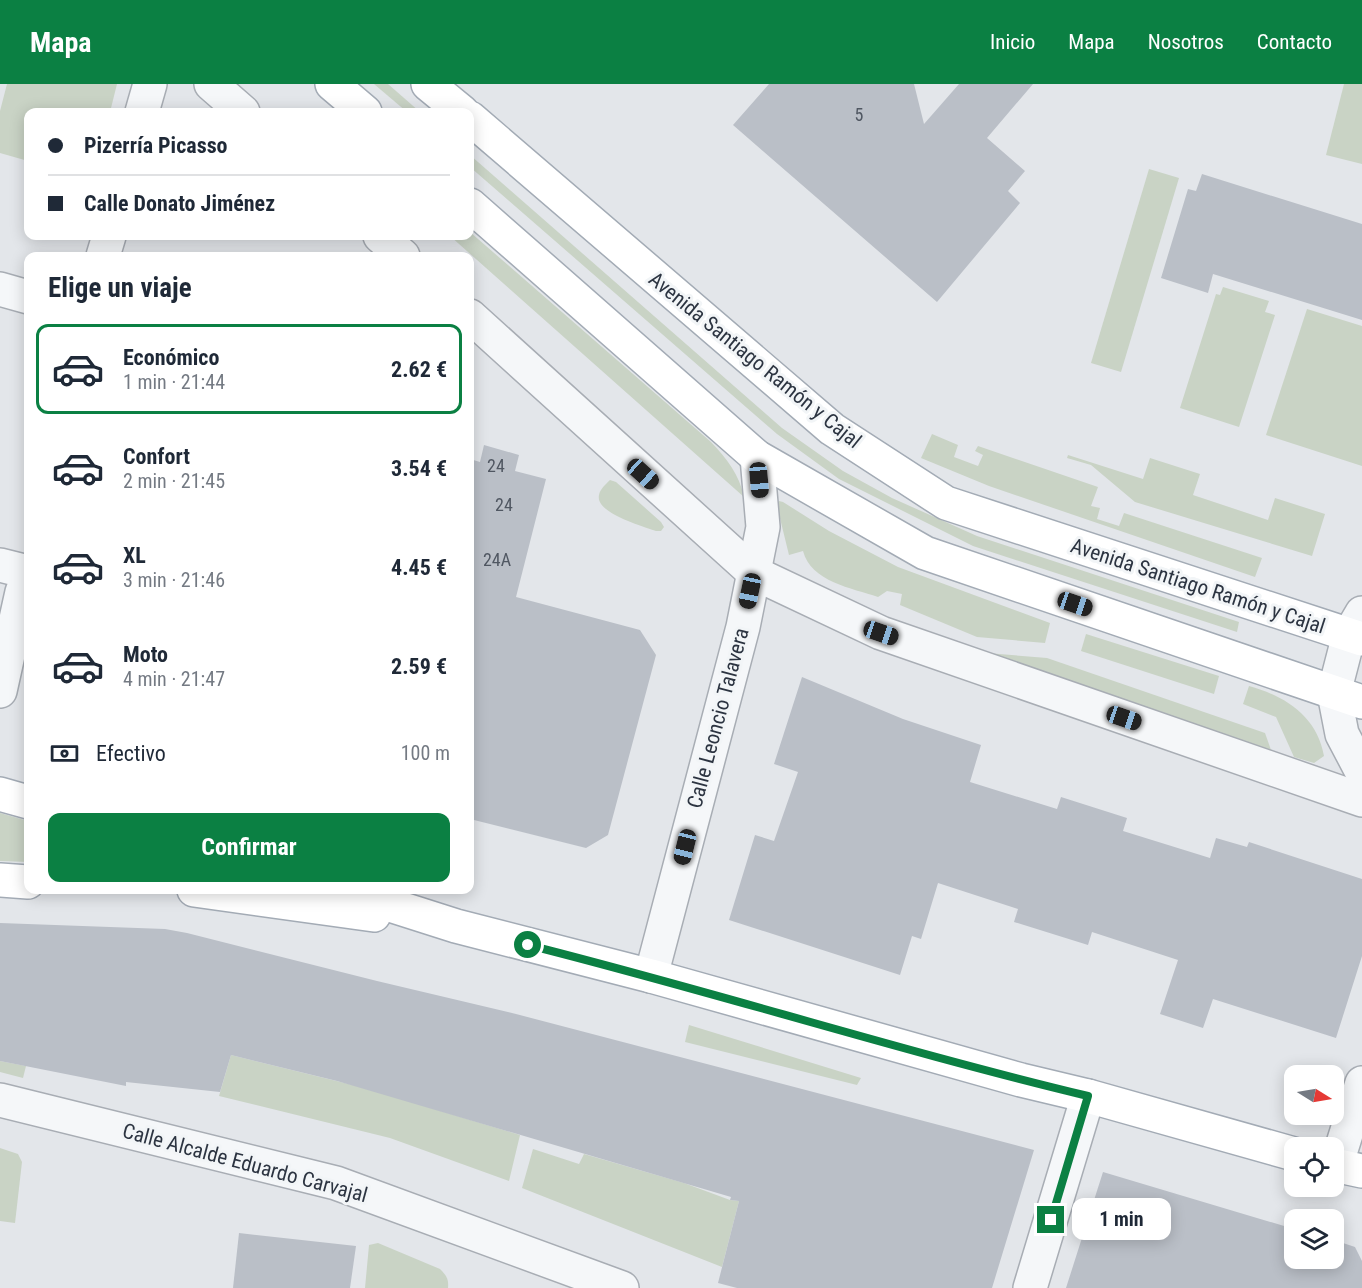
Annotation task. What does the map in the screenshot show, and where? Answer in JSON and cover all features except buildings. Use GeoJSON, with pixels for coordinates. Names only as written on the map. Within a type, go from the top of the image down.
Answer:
{"type":"FeatureCollection","features":[{"type":"Feature","properties":{"kind":"main road"},"geometry":{"type":"LineString","coordinates":[[332,84],[360,108]]}},
{"type":"Feature","properties":{"kind":"main road"},"geometry":{"type":"LineString","coordinates":[[428,84],[457,108]]}},
{"type":"Feature","properties":{"kind":"main road","name":"Avenida Santiago Ramón y Cajal"},"geometry":{"type":"LineString","coordinates":[[474,121],[832,429],[945,503],[1358,629]]}},
{"type":"Feature","properties":{"kind":"main road"},"geometry":{"type":"LineString","coordinates":[[474,209],[757,457],[925,553],[1348,698]]}},
{"type":"Feature","properties":{"kind":"main road"},"geometry":{"type":"LineString","coordinates":[[0,794],[24,801]]}},
{"type":"Feature","properties":{"kind":"main road"},"geometry":{"type":"LineString","coordinates":[[0,880],[24,882]]}},
{"type":"Feature","properties":{"kind":"main road"},"geometry":{"type":"LineString","coordinates":[[223,894],[456,926]]}},
{"type":"Feature","properties":{"kind":"main road"},"geometry":{"type":"LineString","coordinates":[[356,894],[456,926],[651,976],[1284,1151]]}},
{"type":"Feature","properties":{"kind":"street"},"geometry":{"type":"LineString","coordinates":[[143,108],[150,84]]}},
{"type":"Feature","properties":{"kind":"street"},"geometry":{"type":"LineString","coordinates":[[211,84],[238,108]]}},
{"type":"Feature","properties":{"kind":"street"},"geometry":{"type":"LineString","coordinates":[[385,240],[398,252]]}},
{"type":"Feature","properties":{"kind":"street"},"geometry":{"type":"LineString","coordinates":[[0,289],[24,296]]}},
{"type":"Feature","properties":{"kind":"street"},"geometry":{"type":"LineString","coordinates":[[474,320],[754,573],[881,633],[1362,800]]}},
{"type":"Feature","properties":{"kind":"street","name":"Calle Leoncio Talavera"},"geometry":{"type":"LineString","coordinates":[[651,976],[743,627],[763,526],[757,457]]}},
{"type":"Feature","properties":{"kind":"street"},"geometry":{"type":"LineString","coordinates":[[0,565],[24,572]]}},
{"type":"Feature","properties":{"kind":"street"},"geometry":{"type":"LineString","coordinates":[[0,691],[24,591]]}},
{"type":"Feature","properties":{"kind":"street","name":"Avenida Santiago Ramón y Cajal"},"geometry":{"type":"LineString","coordinates":[[1358,629],[1342,734],[1362,772]]}},
{"type":"Feature","properties":{"kind":"street"},"geometry":{"type":"LineString","coordinates":[[1344,1167],[1362,1083]]}},
{"type":"Feature","properties":{"kind":"street"},"geometry":{"type":"LineString","coordinates":[[1030,1288],[1088,1096]]}},
{"type":"Feature","properties":{"kind":"street","name":"Calle Alcalde Eduardo Carvajal"},"geometry":{"type":"LineString","coordinates":[[0,1100],[336,1183],[622,1288]]}},
{"type":"Feature","properties":{"kind":"green space"},"geometry":{"type":"Polygon","coordinates":[[[7,84],[117,84],[111,108],[24,108],[24,160],[0,153],[0,111],[7,84]]]}},
{"type":"Feature","properties":{"kind":"green space"},"geometry":{"type":"Polygon","coordinates":[[[374,84],[388,84],[415,108],[402,108],[374,84]]]}},
{"type":"Feature","properties":{"kind":"green space"},"geometry":{"type":"Polygon","coordinates":[[[1344,84],[1362,84],[1362,164],[1326,155],[1344,84]]]}},
{"type":"Feature","properties":{"kind":"green space"},"geometry":{"type":"Polygon","coordinates":[[[474,158],[782,428],[843,471],[892,498],[977,536],[1239,622],[1237,632],[973,546],[839,479],[777,434],[474,170],[474,158]]]}},
{"type":"Feature","properties":{"kind":"green space"},"geometry":{"type":"Polygon","coordinates":[[[1149,169],[1179,178],[1121,372],[1091,363],[1149,169]]]}},
{"type":"Feature","properties":{"kind":"green space"},"geometry":{"type":"Polygon","coordinates":[[[474,235],[711,442],[732,467],[744,497],[474,257],[474,252],[468,252],[455,240],[474,240],[474,235]]]}},
{"type":"Feature","properties":{"kind":"green space"},"geometry":{"type":"Polygon","coordinates":[[[1223,287],[1269,301],[1265,312],[1275,315],[1239,427],[1180,408],[1216,294],[1220,295],[1223,287]]]}},
{"type":"Feature","properties":{"kind":"green space"},"geometry":{"type":"Polygon","coordinates":[[[1307,309],[1362,326],[1362,466],[1266,435],[1307,309]]]}},
{"type":"Feature","properties":{"kind":"green space"},"geometry":{"type":"Polygon","coordinates":[[[932,434],[958,445],[954,457],[978,466],[983,455],[975,451],[978,446],[1098,487],[1091,506],[1100,508],[1097,519],[1119,526],[1124,513],[1262,558],[1255,577],[989,486],[921,458],[932,434]]]}},
{"type":"Feature","properties":{"kind":"green space"},"geometry":{"type":"Polygon","coordinates":[[[1068,455],[1143,479],[1150,458],[1200,474],[1193,495],[1268,520],[1275,498],[1325,514],[1312,556],[1135,502],[1091,465],[1067,458],[1068,455]]]}},
{"type":"Feature","properties":{"kind":"green space"},"geometry":{"type":"Polygon","coordinates":[[[610,480],[616,482],[661,522],[664,527],[661,531],[621,518],[604,508],[599,495],[610,480]]]}},
{"type":"Feature","properties":{"kind":"green space"},"geometry":{"type":"Polygon","coordinates":[[[779,501],[829,531],[898,567],[1050,623],[1045,643],[977,637],[900,605],[902,594],[887,591],[878,597],[845,587],[823,577],[807,562],[803,551],[789,555],[777,506],[779,501]]]}},
{"type":"Feature","properties":{"kind":"green space"},"geometry":{"type":"Polygon","coordinates":[[[1086,634],[1219,676],[1214,694],[1081,651],[1086,634]]]}},
{"type":"Feature","properties":{"kind":"green space"},"geometry":{"type":"Polygon","coordinates":[[[974,652],[1047,658],[1265,733],[1271,750],[974,652]]]}},
{"type":"Feature","properties":{"kind":"green space"},"geometry":{"type":"Polygon","coordinates":[[[1249,686],[1287,702],[1307,719],[1320,742],[1324,756],[1314,763],[1294,757],[1276,717],[1243,704],[1249,686]]]}},
{"type":"Feature","properties":{"kind":"green space"},"geometry":{"type":"Polygon","coordinates":[[[0,813],[24,820],[24,862],[0,861],[0,813]]]}},
{"type":"Feature","properties":{"kind":"green space"},"geometry":{"type":"Polygon","coordinates":[[[689,1025],[861,1078],[857,1085],[685,1042],[689,1025]]]}},
{"type":"Feature","properties":{"kind":"green space"},"geometry":{"type":"Polygon","coordinates":[[[231,1055],[365,1088],[520,1135],[509,1181],[390,1138],[219,1096],[231,1055]]]}},
{"type":"Feature","properties":{"kind":"green space"},"geometry":{"type":"Polygon","coordinates":[[[0,1061],[26,1066],[23,1078],[0,1072],[0,1061]]]}},
{"type":"Feature","properties":{"kind":"green space"},"geometry":{"type":"Polygon","coordinates":[[[0,1148],[18,1154],[22,1162],[15,1223],[0,1221],[0,1148]]]}},
{"type":"Feature","properties":{"kind":"green space"},"geometry":{"type":"Polygon","coordinates":[[[533,1149],[579,1164],[584,1154],[739,1201],[722,1267],[522,1188],[533,1149]]]}},
{"type":"Feature","properties":{"kind":"green space"},"geometry":{"type":"Polygon","coordinates":[[[378,1243],[440,1269],[447,1277],[448,1288],[365,1288],[369,1245],[378,1243]]]}},
{"type":"Feature","properties":{"kind":"route"},"geometry":{"type":"LineString","coordinates":[[528,945],[651,976],[1021,1080],[1088,1096],[1051,1220]]}}]}
